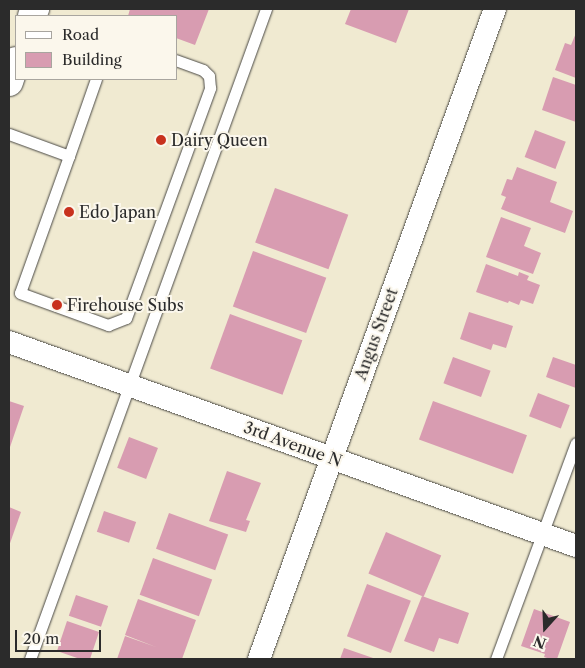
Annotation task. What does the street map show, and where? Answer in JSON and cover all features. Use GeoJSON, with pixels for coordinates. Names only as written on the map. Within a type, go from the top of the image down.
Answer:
{"type":"FeatureCollection","features":[{"type":"Feature","properties":{"kind":"main road"},"geometry":{"type":"LineString","coordinates":[[9,82],[15,64]]}},
{"type":"Feature","properties":{"kind":"street","name":"Angus Street"},"geometry":{"type":"LineString","coordinates":[[259,659],[495,9]]}},
{"type":"Feature","properties":{"kind":"street","name":"3rd Avenue N"},"geometry":{"type":"LineString","coordinates":[[9,342],[576,546]]}},
{"type":"Feature","properties":{"kind":"lane"},"geometry":{"type":"LineString","coordinates":[[30,659],[266,9]]}},
{"type":"Feature","properties":{"kind":"lane"},"geometry":{"type":"LineString","coordinates":[[96,80],[20,293],[108,325],[126,318],[210,88],[209,76],[203,70],[178,61]]}},
{"type":"Feature","properties":{"kind":"lane"},"geometry":{"type":"LineString","coordinates":[[9,134],[69,156]]}},
{"type":"Feature","properties":{"kind":"lane"},"geometry":{"type":"LineString","coordinates":[[496,659],[576,443]]}},
{"type":"Feature","properties":{"kind":"building"},"geometry":{"type":"Polygon","coordinates":[[[130,9],[209,9],[195,45],[178,39],[178,15],[128,15],[130,9]]]}},
{"type":"Feature","properties":{"kind":"building"},"geometry":{"type":"Polygon","coordinates":[[[351,9],[409,9],[396,43],[345,24],[351,9]]]}},
{"type":"Feature","properties":{"kind":"building"},"geometry":{"type":"Polygon","coordinates":[[[576,33],[576,78],[555,70],[565,43],[571,45],[576,33]]]}},
{"type":"Feature","properties":{"kind":"building"},"geometry":{"type":"Polygon","coordinates":[[[553,77],[576,85],[576,122],[542,110],[553,77]]]}},
{"type":"Feature","properties":{"kind":"building"},"geometry":{"type":"Polygon","coordinates":[[[535,130],[566,142],[555,169],[525,157],[535,130]]]}},
{"type":"Feature","properties":{"kind":"building"},"geometry":{"type":"Polygon","coordinates":[[[517,167],[557,182],[550,202],[573,211],[565,233],[501,209],[506,197],[501,195],[507,179],[512,180],[517,167]]]}},
{"type":"Feature","properties":{"kind":"building"},"geometry":{"type":"Polygon","coordinates":[[[275,188],[348,215],[328,269],[255,243],[275,188]]]}},
{"type":"Feature","properties":{"kind":"building"},"geometry":{"type":"Polygon","coordinates":[[[501,217],[531,228],[524,246],[541,253],[533,274],[486,257],[501,217]]]}},
{"type":"Feature","properties":{"kind":"building"},"geometry":{"type":"Polygon","coordinates":[[[253,251],[326,278],[306,333],[233,306],[253,251]]]}},
{"type":"Feature","properties":{"kind":"building"},"geometry":{"type":"Polygon","coordinates":[[[486,264],[518,276],[519,272],[529,276],[527,280],[540,285],[533,304],[521,300],[519,305],[509,301],[508,303],[476,292],[486,264]]]}},
{"type":"Feature","properties":{"kind":"building"},"geometry":{"type":"Polygon","coordinates":[[[469,312],[513,326],[506,348],[493,344],[491,350],[460,339],[469,312]]]}},
{"type":"Feature","properties":{"kind":"building"},"geometry":{"type":"Polygon","coordinates":[[[230,314],[302,340],[283,395],[210,369],[230,314]]]}},
{"type":"Feature","properties":{"kind":"building"},"geometry":{"type":"Polygon","coordinates":[[[453,357],[491,371],[481,397],[443,383],[453,357]]]}},
{"type":"Feature","properties":{"kind":"building"},"geometry":{"type":"Polygon","coordinates":[[[553,357],[576,365],[576,388],[546,377],[553,357]]]}},
{"type":"Feature","properties":{"kind":"building"},"geometry":{"type":"Polygon","coordinates":[[[538,393],[570,405],[561,429],[529,416],[538,393]]]}},
{"type":"Feature","properties":{"kind":"building"},"geometry":{"type":"Polygon","coordinates":[[[9,401],[24,406],[9,450],[9,401]]]}},
{"type":"Feature","properties":{"kind":"building"},"geometry":{"type":"Polygon","coordinates":[[[433,401],[527,435],[513,474],[419,440],[433,401]]]}},
{"type":"Feature","properties":{"kind":"building"},"geometry":{"type":"Polygon","coordinates":[[[129,437],[158,448],[146,479],[117,468],[129,437]]]}},
{"type":"Feature","properties":{"kind":"building"},"geometry":{"type":"Polygon","coordinates":[[[227,471],[261,483],[246,520],[250,521],[246,532],[209,521],[227,471]]]}},
{"type":"Feature","properties":{"kind":"building"},"geometry":{"type":"Polygon","coordinates":[[[9,507],[21,512],[9,546],[9,507]]]}},
{"type":"Feature","properties":{"kind":"building"},"geometry":{"type":"Polygon","coordinates":[[[104,511],[136,522],[129,543],[97,532],[104,511]]]}},
{"type":"Feature","properties":{"kind":"building"},"geometry":{"type":"Polygon","coordinates":[[[169,513],[228,535],[215,570],[156,549],[169,513]]]}},
{"type":"Feature","properties":{"kind":"building"},"geometry":{"type":"Polygon","coordinates":[[[386,532],[441,555],[424,597],[368,573],[386,532]]]}},
{"type":"Feature","properties":{"kind":"building"},"geometry":{"type":"Polygon","coordinates":[[[153,558],[212,580],[199,616],[140,595],[153,558]]]}},
{"type":"Feature","properties":{"kind":"building"},"geometry":{"type":"Polygon","coordinates":[[[367,584],[411,601],[391,653],[347,636],[367,584]]]}},
{"type":"Feature","properties":{"kind":"building"},"geometry":{"type":"Polygon","coordinates":[[[76,595],[108,606],[101,627],[69,616],[76,595]]]}},
{"type":"Feature","properties":{"kind":"building"},"geometry":{"type":"Polygon","coordinates":[[[422,596],[469,613],[458,644],[439,638],[434,652],[404,641],[422,596]]]}},
{"type":"Feature","properties":{"kind":"building"},"geometry":{"type":"Polygon","coordinates":[[[138,599],[196,620],[182,659],[117,659],[125,636],[156,647],[125,635],[138,599]]]}},
{"type":"Feature","properties":{"kind":"building"},"geometry":{"type":"Polygon","coordinates":[[[534,609],[570,622],[557,659],[544,657],[545,654],[521,646],[534,609]]]}},
{"type":"Feature","properties":{"kind":"building"},"geometry":{"type":"Polygon","coordinates":[[[67,621],[99,632],[90,659],[80,659],[57,651],[67,621]]]}},
{"type":"Feature","properties":{"kind":"building"},"geometry":{"type":"Polygon","coordinates":[[[344,648],[376,659],[340,659],[344,648]]]}},
{"type":"Feature","properties":{"kind":"place","name":"Dairy Queen"},"geometry":{"type":"Point","coordinates":[161,140]}},
{"type":"Feature","properties":{"kind":"place","name":"Edo Japan"},"geometry":{"type":"Point","coordinates":[69,212]}},
{"type":"Feature","properties":{"kind":"place","name":"Firehouse Subs"},"geometry":{"type":"Point","coordinates":[57,305]}}]}
